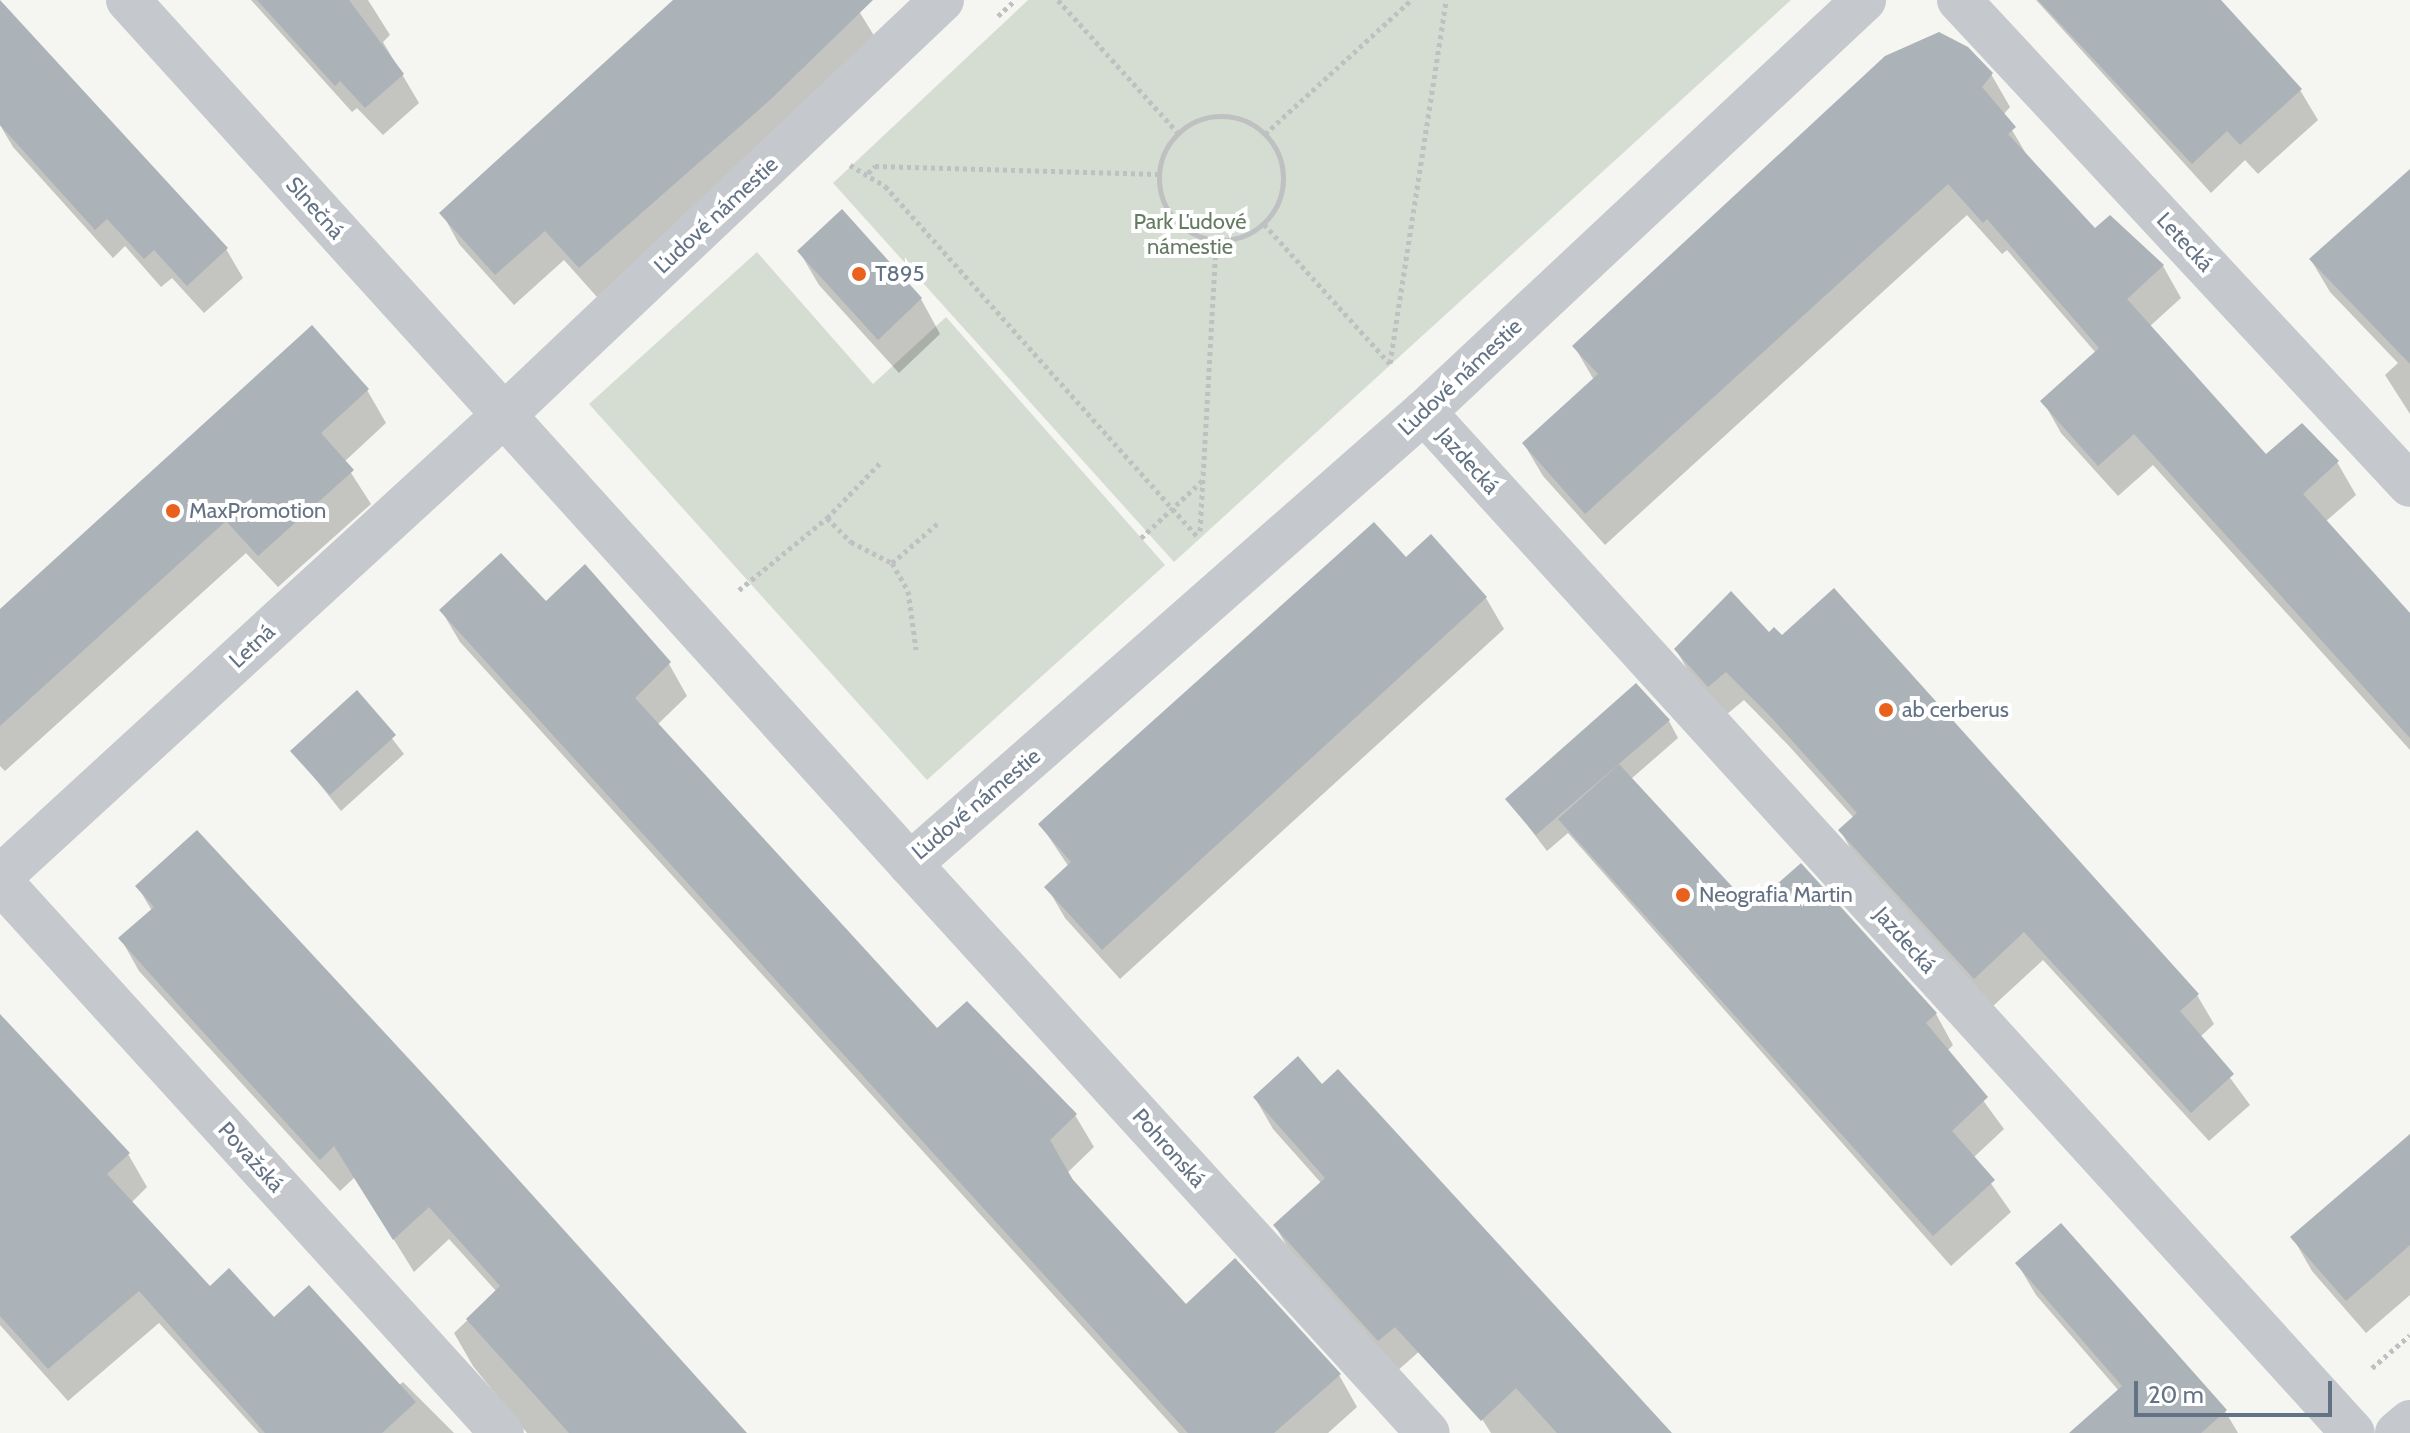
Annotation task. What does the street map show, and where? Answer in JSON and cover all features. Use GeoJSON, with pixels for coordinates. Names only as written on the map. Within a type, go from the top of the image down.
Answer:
{"type":"FeatureCollection","features":[{"type":"Feature","properties":{"kind":"street","name":"Slnečná"},"geometry":{"type":"LineString","coordinates":[[128,0],[504,415]]}},
{"type":"Feature","properties":{"kind":"street","name":"Ľudové námestie"},"geometry":{"type":"LineString","coordinates":[[942,0],[504,415],[910,864],[1424,412],[1864,0]]}},
{"type":"Feature","properties":{"kind":"street","name":"Letecká"},"geometry":{"type":"LineString","coordinates":[[1959,0],[2410,485]]}},
{"type":"Feature","properties":{"kind":"street","name":"Jazdecká"},"geometry":{"type":"LineString","coordinates":[[1424,412],[2353,1433]]}},
{"type":"Feature","properties":{"kind":"street","name":"Letná"},"geometry":{"type":"LineString","coordinates":[[0,879],[504,415]]}},
{"type":"Feature","properties":{"kind":"street","name":"Pohronská"},"geometry":{"type":"LineString","coordinates":[[910,864],[1428,1433]]}},
{"type":"Feature","properties":{"kind":"street","name":"Považská"},"geometry":{"type":"LineString","coordinates":[[0,879],[502,1433]]}},
{"type":"Feature","properties":{"kind":"street"},"geometry":{"type":"LineString","coordinates":[[2397,1433],[2410,1422]]}},
{"type":"Feature","properties":{"kind":"path"},"geometry":{"type":"LineString","coordinates":[[1058,0],[1178,133]]}},
{"type":"Feature","properties":{"kind":"path"},"geometry":{"type":"LineString","coordinates":[[1265,134],[1411,0]]}},
{"type":"Feature","properties":{"kind":"path"},"geometry":{"type":"LineString","coordinates":[[1390,364],[1446,0]]}},
{"type":"Feature","properties":{"kind":"path"},"geometry":{"type":"LineString","coordinates":[[1212,116],[1240,120],[1265,134],[1277,150],[1283,189],[1264,224],[1250,234],[1216,241],[1180,227],[1159,193],[1158,174],[1178,133],[1212,116]]}},
{"type":"Feature","properties":{"kind":"path"},"geometry":{"type":"LineString","coordinates":[[843,159],[885,186],[1173,506],[1205,546]]}},
{"type":"Feature","properties":{"kind":"path"},"geometry":{"type":"LineString","coordinates":[[868,173],[875,166],[1158,174]]}},
{"type":"Feature","properties":{"kind":"path"},"geometry":{"type":"LineString","coordinates":[[1264,224],[1396,371]]}},
{"type":"Feature","properties":{"kind":"path"},"geometry":{"type":"LineString","coordinates":[[1199,538],[1216,241]]}},
{"type":"Feature","properties":{"kind":"path"},"geometry":{"type":"LineString","coordinates":[[732,595],[827,518],[880,463]]}},
{"type":"Feature","properties":{"kind":"path"},"geometry":{"type":"LineString","coordinates":[[1141,538],[1203,480]]}},
{"type":"Feature","properties":{"kind":"path"},"geometry":{"type":"LineString","coordinates":[[827,518],[851,542],[892,563],[908,591],[916,649]]}},
{"type":"Feature","properties":{"kind":"path"},"geometry":{"type":"LineString","coordinates":[[892,563],[937,524]]}},
{"type":"Feature","properties":{"kind":"green space","name":"Park Ľudové námestie"},"geometry":{"type":"Polygon","coordinates":[[[1028,0],[1791,0],[1174,562],[833,183],[1028,0]]]}},
{"type":"Feature","properties":{"kind":"green space"},"geometry":{"type":"Polygon","coordinates":[[[757,252],[873,384],[946,317],[1165,565],[927,780],[589,404],[757,252]]]}},
{"type":"Feature","properties":{"kind":"building"},"geometry":{"type":"Polygon","coordinates":[[[0,0],[228,248],[187,286],[154,250],[144,259],[107,219],[95,230],[0,125],[0,0]]]}},
{"type":"Feature","properties":{"kind":"building"},"geometry":{"type":"Polygon","coordinates":[[[257,0],[349,0],[404,74],[365,108],[340,81],[335,86],[257,0]]]}},
{"type":"Feature","properties":{"kind":"building"},"geometry":{"type":"Polygon","coordinates":[[[673,0],[873,0],[771,99],[579,268],[545,231],[495,275],[439,213],[673,0]]]}},
{"type":"Feature","properties":{"kind":"building"},"geometry":{"type":"Polygon","coordinates":[[[2038,0],[2221,0],[2302,89],[2240,145],[2227,131],[2192,164],[2038,0]]]}},
{"type":"Feature","properties":{"kind":"building"},"geometry":{"type":"Polygon","coordinates":[[[1939,32],[1968,47],[1993,73],[1982,87],[2016,127],[2008,134],[2095,228],[2110,215],[2164,265],[2127,299],[2266,454],[2302,423],[2339,461],[2303,494],[2410,613],[2410,738],[2134,434],[2098,466],[2040,401],[2099,348],[1987,219],[1983,223],[1948,184],[1585,514],[1522,443],[1598,374],[1572,346],[1885,56],[1939,32]]]}},
{"type":"Feature","properties":{"kind":"building"},"geometry":{"type":"Polygon","coordinates":[[[2410,169],[2410,364],[2309,259],[2410,169]]]}},
{"type":"Feature","properties":{"kind":"building","name":"T895"},"geometry":{"type":"Polygon","coordinates":[[[842,209],[922,298],[878,340],[797,251],[842,209]]]}},
{"type":"Feature","properties":{"kind":"building"},"geometry":{"type":"Polygon","coordinates":[[[312,325],[369,389],[321,433],[354,470],[258,556],[226,521],[0,726],[0,609],[312,325]]]}},
{"type":"Feature","properties":{"kind":"building"},"geometry":{"type":"Polygon","coordinates":[[[1374,522],[1406,557],[1431,534],[1487,597],[1102,950],[1044,887],[1071,862],[1038,824],[1374,522]]]}},
{"type":"Feature","properties":{"kind":"building"},"geometry":{"type":"Polygon","coordinates":[[[501,553],[546,601],[585,564],[671,662],[635,698],[937,1028],[967,1001],[1077,1114],[1050,1140],[1073,1180],[1186,1304],[1235,1258],[1341,1374],[1274,1433],[1188,1433],[439,610],[501,553]]]}},
{"type":"Feature","properties":{"kind":"building"},"geometry":{"type":"Polygon","coordinates":[[[1834,588],[2199,994],[2180,1011],[2234,1074],[2191,1113],[2024,932],[1974,979],[1838,830],[1857,813],[1770,716],[1726,672],[1708,687],[1674,649],[1731,591],[1769,632],[1774,627],[1782,635],[1834,588]]]}},
{"type":"Feature","properties":{"kind":"building"},"geometry":{"type":"Polygon","coordinates":[[[1636,683],[1670,720],[1536,835],[1505,799],[1636,683]]]}},
{"type":"Feature","properties":{"kind":"building"},"geometry":{"type":"Polygon","coordinates":[[[357,690],[396,735],[330,795],[290,751],[357,690]]]}},
{"type":"Feature","properties":{"kind":"building"},"geometry":{"type":"Polygon","coordinates":[[[1619,764],[1751,907],[1801,863],[1937,1013],[1926,1023],[1988,1097],[1952,1131],[1995,1180],[1933,1236],[1558,819],[1619,764]]]}},
{"type":"Feature","properties":{"kind":"building"},"geometry":{"type":"Polygon","coordinates":[[[197,830],[435,1087],[747,1433],[569,1433],[466,1319],[500,1286],[429,1207],[393,1240],[334,1146],[320,1160],[161,986],[118,938],[154,907],[135,886],[197,830]]]}},
{"type":"Feature","properties":{"kind":"building"},"geometry":{"type":"Polygon","coordinates":[[[0,1014],[130,1153],[107,1174],[210,1286],[229,1268],[274,1317],[309,1285],[416,1402],[382,1433],[265,1433],[139,1291],[48,1369],[0,1316],[0,1014]]]}},
{"type":"Feature","properties":{"kind":"building"},"geometry":{"type":"Polygon","coordinates":[[[1298,1056],[1322,1084],[1338,1069],[1672,1433],[1557,1433],[1516,1388],[1481,1421],[1395,1327],[1378,1341],[1273,1225],[1325,1178],[1253,1097],[1298,1056]]]}},
{"type":"Feature","properties":{"kind":"building"},"geometry":{"type":"Polygon","coordinates":[[[2410,1134],[2410,1245],[2346,1301],[2290,1237],[2410,1134]]]}},
{"type":"Feature","properties":{"kind":"building"},"geometry":{"type":"Polygon","coordinates":[[[2061,1223],[2227,1410],[2201,1433],[2069,1433],[2122,1386],[2015,1263],[2061,1223]]]}},
{"type":"Feature","properties":{"kind":"place","name":"T895"},"geometry":{"type":"Point","coordinates":[859,274]}},
{"type":"Feature","properties":{"kind":"place","name":"MaxPromotion"},"geometry":{"type":"Point","coordinates":[173,511]}},
{"type":"Feature","properties":{"kind":"place","name":"ab cerberus"},"geometry":{"type":"Point","coordinates":[1886,710]}},
{"type":"Feature","properties":{"kind":"place","name":"Neografia Martin"},"geometry":{"type":"Point","coordinates":[1683,895]}}]}
